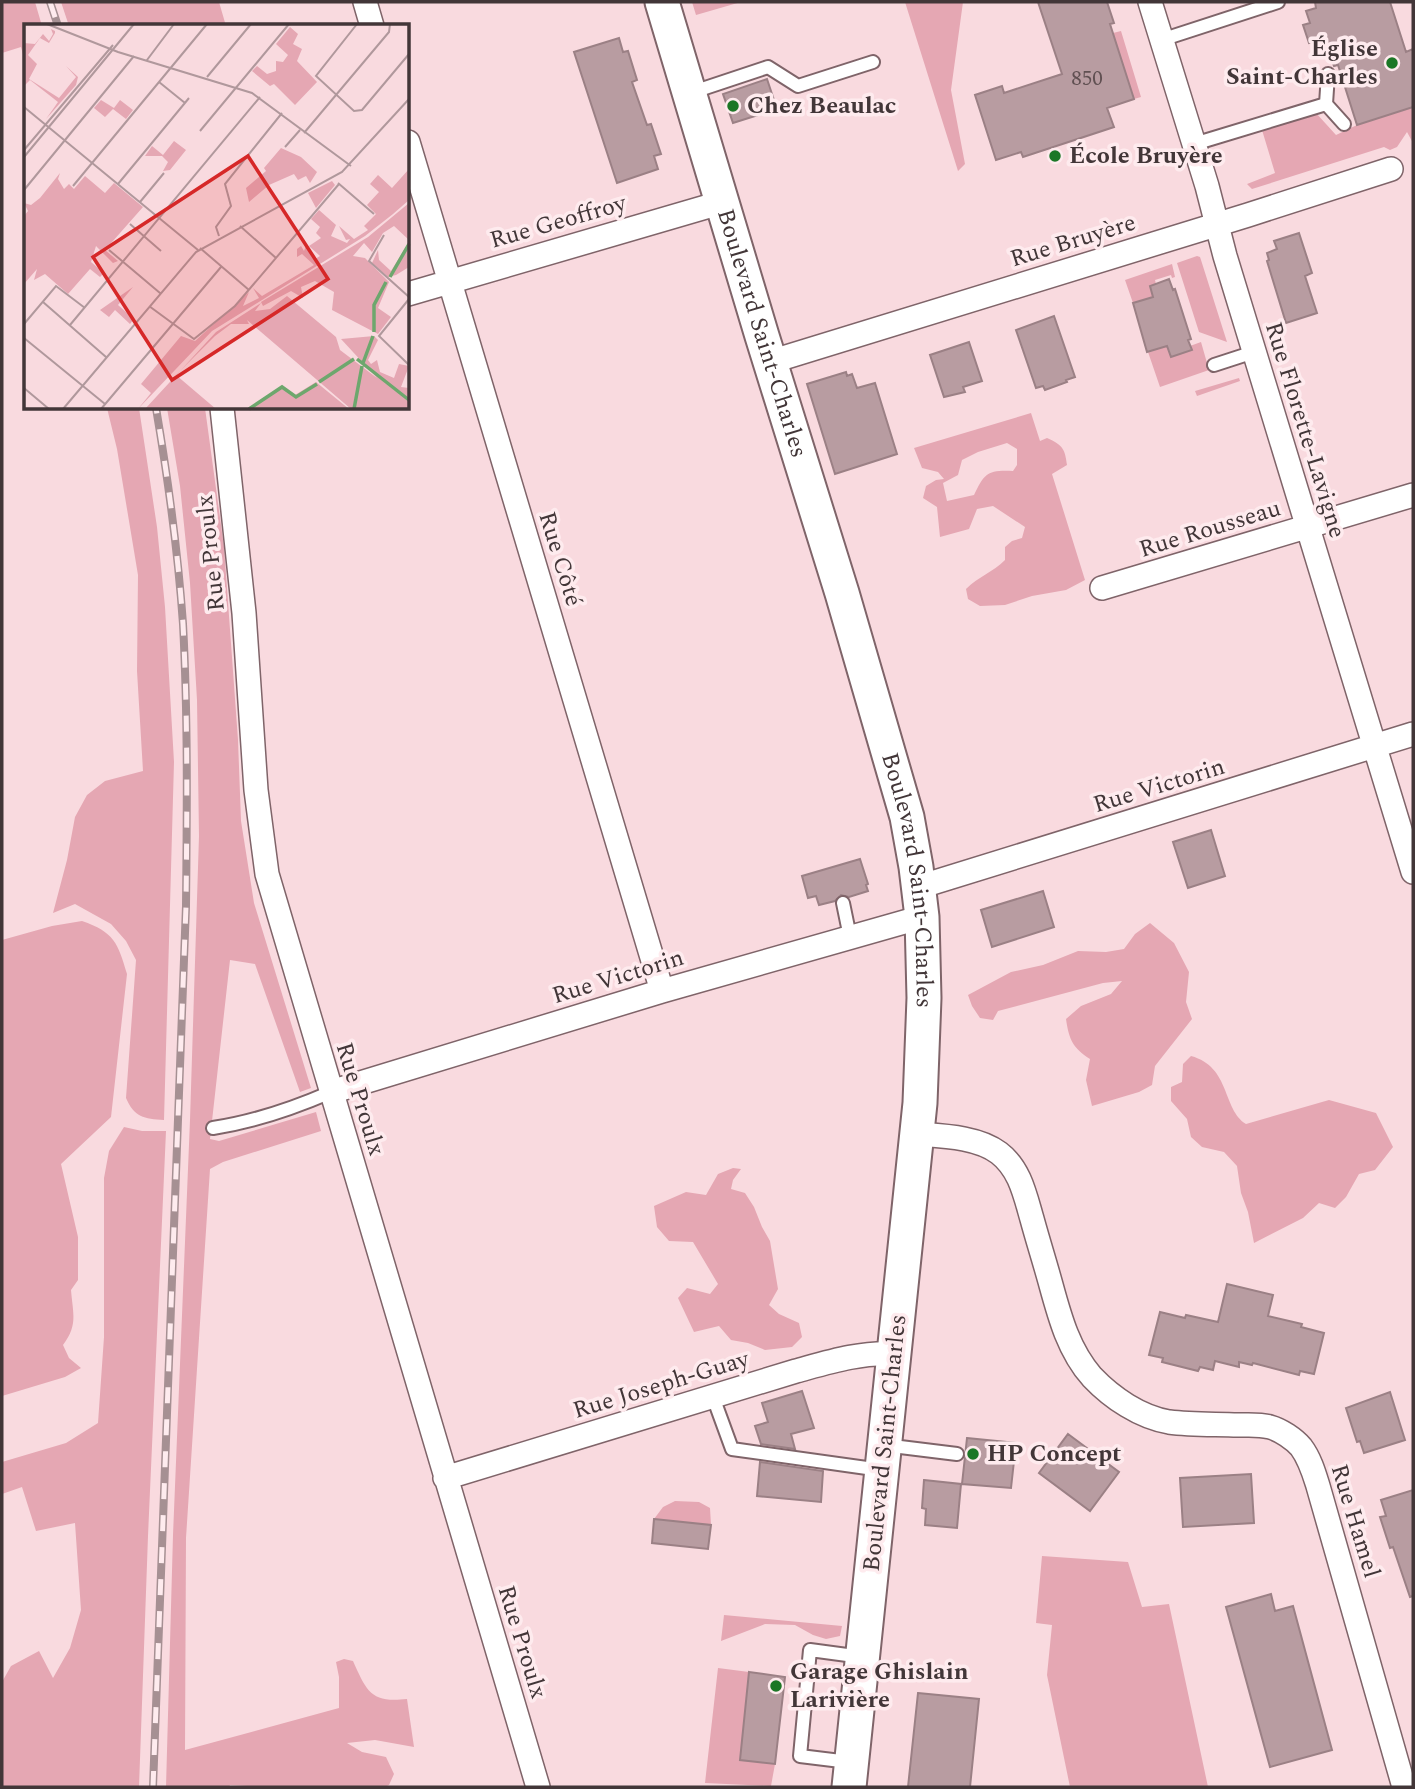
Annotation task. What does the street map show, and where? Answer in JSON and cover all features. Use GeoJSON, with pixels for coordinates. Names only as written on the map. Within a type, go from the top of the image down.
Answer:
{"type":"FeatureCollection","features":[{"type":"Feature","properties":{"kind":"street"},"geometry":{"type":"LineString","coordinates":[[365,2],[371,24]]}},
{"type":"Feature","properties":{"kind":"street","name":"Boulevard Saint-Charles"},"geometry":{"type":"LineString","coordinates":[[662,2],[887,744],[907,817],[921,902],[924,998],[917,1134],[850,1775]]}},
{"type":"Feature","properties":{"kind":"street","name":"Rue Florette-Lavigne"},"geometry":{"type":"LineString","coordinates":[[1150,2],[1413,872]]}},
{"type":"Feature","properties":{"kind":"street","name":"Rue Côté"},"geometry":{"type":"LineString","coordinates":[[410,149],[662,991]]}},
{"type":"Feature","properties":{"kind":"street","name":"Rue Bruyère"},"geometry":{"type":"LineString","coordinates":[[770,362],[1391,169]]}},
{"type":"Feature","properties":{"kind":"street","name":"Rue Geoffroy"},"geometry":{"type":"LineString","coordinates":[[410,293],[723,202]]}},
{"type":"Feature","properties":{"kind":"street","name":"Rue Proulx"},"geometry":{"type":"LineString","coordinates":[[222,410],[244,613],[256,790],[263,850],[273,898],[538,1787]]}},
{"type":"Feature","properties":{"kind":"street","name":"Rue Rousseau"},"geometry":{"type":"LineString","coordinates":[[1102,588],[1413,495]]}},
{"type":"Feature","properties":{"kind":"street","name":"Rue Victorin"},"geometry":{"type":"LineString","coordinates":[[331,1092],[850,937],[921,902],[1413,734]]}},
{"type":"Feature","properties":{"kind":"street","name":"Rue Hamel"},"geometry":{"type":"LineString","coordinates":[[917,1134],[986,1146],[1010,1163],[1026,1197],[1069,1342],[1091,1376],[1118,1401],[1167,1422],[1271,1427],[1286,1434],[1300,1446],[1318,1486],[1404,1787]]}},
{"type":"Feature","properties":{"kind":"street","name":"Rue Joseph-Guay"},"geometry":{"type":"LineString","coordinates":[[445,1478],[854,1355],[894,1354]]}},
{"type":"Feature","properties":{"kind":"lane"},"geometry":{"type":"LineString","coordinates":[[1161,40],[1278,2]]}},
{"type":"Feature","properties":{"kind":"lane"},"geometry":{"type":"LineString","coordinates":[[690,93],[768,67],[799,86],[873,61]]}},
{"type":"Feature","properties":{"kind":"lane"},"geometry":{"type":"LineString","coordinates":[[1328,74],[1326,104],[1344,124]]}},
{"type":"Feature","properties":{"kind":"lane"},"geometry":{"type":"LineString","coordinates":[[1194,144],[1326,104]]}},
{"type":"Feature","properties":{"kind":"lane"},"geometry":{"type":"LineString","coordinates":[[1214,365],[1254,352]]}},
{"type":"Feature","properties":{"kind":"lane"},"geometry":{"type":"LineString","coordinates":[[843,903],[850,937]]}},
{"type":"Feature","properties":{"kind":"lane"},"geometry":{"type":"LineString","coordinates":[[213,1128],[234,1125],[331,1092]]}},
{"type":"Feature","properties":{"kind":"lane"},"geometry":{"type":"LineString","coordinates":[[713,1396],[732,1449],[883,1457],[957,1454]]}},
{"type":"Feature","properties":{"kind":"lane"},"geometry":{"type":"LineString","coordinates":[[850,1775],[800,1756],[810,1650],[863,1657]]}},
{"type":"Feature","properties":{"kind":"shaded area"},"geometry":{"type":"Polygon","coordinates":[[[2,2],[35,2],[41,24],[24,24],[24,58],[21,47],[2,53],[2,2]]]}},
{"type":"Feature","properties":{"kind":"shaded area"},"geometry":{"type":"Polygon","coordinates":[[[61,2],[219,2],[225,24],[68,24],[61,2]]]}},
{"type":"Feature","properties":{"kind":"shaded area"},"geometry":{"type":"Polygon","coordinates":[[[692,2],[741,2],[696,15],[692,2]]]}},
{"type":"Feature","properties":{"kind":"shaded area"},"geometry":{"type":"Polygon","coordinates":[[[905,2],[963,2],[951,90],[965,164],[958,171],[905,2]]]}},
{"type":"Feature","properties":{"kind":"shaded area"},"geometry":{"type":"Polygon","coordinates":[[[1121,31],[1141,97],[1134,99],[1113,33],[1121,31]]]}},
{"type":"Feature","properties":{"kind":"shaded area"},"geometry":{"type":"Polygon","coordinates":[[[1413,107],[1413,143],[1407,132],[1397,147],[1390,150],[1384,147],[1252,189],[1247,184],[1275,173],[1262,130],[1316,113],[1336,135],[1357,125],[1413,107]]]}},
{"type":"Feature","properties":{"kind":"shaded area"},"geometry":{"type":"Polygon","coordinates":[[[1200,257],[1227,342],[1199,332],[1177,263],[1200,257]]]}},
{"type":"Feature","properties":{"kind":"shaded area"},"geometry":{"type":"Polygon","coordinates":[[[1172,264],[1175,277],[1172,278],[1171,275],[1155,280],[1156,284],[1150,286],[1153,297],[1133,303],[1125,280],[1172,264]]]}},
{"type":"Feature","properties":{"kind":"shaded area"},"geometry":{"type":"Polygon","coordinates":[[[1201,342],[1209,370],[1160,387],[1148,352],[1167,346],[1171,357],[1191,350],[1190,346],[1201,342]]]}},
{"type":"Feature","properties":{"kind":"shaded area"},"geometry":{"type":"Polygon","coordinates":[[[1239,378],[1240,381],[1197,396],[1195,391],[1239,378]]]}},
{"type":"Feature","properties":{"kind":"shaded area"},"geometry":{"type":"Polygon","coordinates":[[[107,410],[139,410],[157,527],[165,607],[174,762],[164,1120],[140,1116],[126,1098],[136,960],[126,941],[111,924],[75,904],[53,913],[75,817],[87,795],[105,781],[143,771],[137,671],[138,575],[117,449],[107,410]]]}},
{"type":"Feature","properties":{"kind":"shaded area"},"geometry":{"type":"Polygon","coordinates":[[[167,410],[205,410],[224,547],[241,821],[254,903],[311,1088],[300,1092],[255,964],[230,960],[210,1139],[219,1141],[316,1112],[321,1131],[223,1162],[210,1169],[186,1538],[185,1750],[339,1708],[336,1662],[344,1659],[353,1661],[362,1681],[378,1697],[407,1699],[414,1747],[375,1740],[347,1743],[362,1752],[386,1757],[394,1774],[389,1785],[385,1787],[166,1787],[199,836],[197,700],[190,583],[180,486],[167,410]]]}},
{"type":"Feature","properties":{"kind":"shaded area"},"geometry":{"type":"Polygon","coordinates":[[[1031,413],[1040,441],[1047,438],[1060,445],[1065,455],[1067,465],[1052,474],[1085,580],[1066,590],[1032,596],[1005,605],[980,606],[968,599],[966,589],[1005,560],[1005,547],[1022,538],[1025,527],[993,506],[977,509],[969,529],[940,537],[937,507],[923,498],[926,486],[944,479],[938,472],[922,468],[914,448],[1031,413]],[[1007,443],[962,460],[958,475],[943,483],[947,501],[974,495],[984,477],[992,472],[1013,471],[1017,465],[1017,449],[1007,443]]]}},
{"type":"Feature","properties":{"kind":"shaded area"},"geometry":{"type":"Polygon","coordinates":[[[82,921],[108,934],[121,954],[127,974],[111,1117],[61,1164],[78,1237],[78,1280],[71,1290],[73,1325],[63,1345],[69,1358],[81,1368],[65,1377],[2,1396],[2,940],[82,921]]]}},
{"type":"Feature","properties":{"kind":"shaded area"},"geometry":{"type":"Polygon","coordinates":[[[1150,923],[1174,943],[1189,972],[1186,1002],[1192,1019],[1155,1066],[1152,1085],[1139,1092],[1092,1106],[1086,1080],[1090,1059],[1073,1043],[1066,1019],[1081,1006],[1111,994],[1122,981],[1103,983],[998,1011],[993,1020],[980,1018],[972,1006],[968,995],[1011,972],[1043,965],[1078,951],[1106,952],[1124,949],[1135,934],[1150,923]]]}},
{"type":"Feature","properties":{"kind":"shaded area"},"geometry":{"type":"Polygon","coordinates":[[[1191,1056],[1204,1061],[1213,1069],[1220,1078],[1233,1109],[1246,1124],[1329,1100],[1376,1113],[1393,1147],[1375,1170],[1359,1174],[1346,1197],[1335,1208],[1319,1203],[1303,1218],[1254,1243],[1237,1166],[1224,1152],[1202,1147],[1191,1137],[1187,1119],[1171,1101],[1171,1087],[1182,1082],[1183,1064],[1191,1056]]]}},
{"type":"Feature","properties":{"kind":"shaded area"},"geometry":{"type":"Polygon","coordinates":[[[124,1127],[142,1131],[166,1131],[139,1787],[2,1787],[2,1682],[11,1666],[39,1651],[53,1678],[70,1648],[81,1610],[75,1523],[36,1531],[22,1487],[2,1494],[2,1462],[66,1443],[98,1423],[104,1337],[104,1178],[109,1151],[124,1127]]]}},
{"type":"Feature","properties":{"kind":"shaded area"},"geometry":{"type":"Polygon","coordinates":[[[733,1168],[741,1169],[733,1180],[731,1189],[745,1193],[770,1241],[778,1289],[769,1305],[779,1314],[799,1323],[802,1337],[792,1347],[765,1350],[731,1340],[719,1326],[694,1332],[678,1298],[687,1288],[710,1294],[718,1284],[693,1242],[669,1241],[657,1227],[654,1206],[686,1192],[706,1195],[718,1174],[733,1168]]]}},
{"type":"Feature","properties":{"kind":"shaded area"},"geometry":{"type":"Polygon","coordinates":[[[675,1501],[699,1502],[710,1508],[711,1525],[654,1519],[663,1507],[675,1501]]]}},
{"type":"Feature","properties":{"kind":"shaded area"},"geometry":{"type":"Polygon","coordinates":[[[1042,1556],[1128,1562],[1142,1607],[1169,1604],[1208,1787],[1070,1787],[1047,1675],[1052,1625],[1036,1623],[1042,1556]]]}},
{"type":"Feature","properties":{"kind":"shaded area"},"geometry":{"type":"Polygon","coordinates":[[[724,1615],[842,1626],[840,1636],[826,1639],[795,1625],[765,1624],[721,1641],[724,1615]]]}},
{"type":"Feature","properties":{"kind":"shaded area"},"geometry":{"type":"Polygon","coordinates":[[[718,1668],[749,1672],[740,1759],[775,1764],[771,1786],[705,1783],[718,1668]]]}},
{"type":"Feature","properties":{"kind":"building"},"geometry":{"type":"Polygon","coordinates":[[[1038,2],[1107,2],[1114,23],[1110,24],[1134,99],[1107,108],[1114,127],[1023,157],[1021,152],[996,160],[975,95],[1002,86],[1004,93],[1062,74],[1038,2]]]}},
{"type":"Feature","properties":{"kind":"building","name":"Église Saint-Charles"},"geometry":{"type":"Polygon","coordinates":[[[1315,2],[1390,2],[1406,52],[1413,49],[1413,107],[1357,125],[1338,65],[1334,66],[1328,50],[1320,53],[1316,41],[1309,43],[1303,25],[1310,23],[1306,11],[1316,8],[1315,2]]]}},
{"type":"Feature","properties":{"kind":"building"},"geometry":{"type":"Polygon","coordinates":[[[619,38],[623,52],[628,51],[637,80],[632,82],[647,125],[651,124],[661,154],[654,156],[658,169],[617,183],[574,52],[619,38]]]}},
{"type":"Feature","properties":{"kind":"building"},"geometry":{"type":"Polygon","coordinates":[[[767,79],[777,109],[733,123],[723,94],[767,79]]]}},
{"type":"Feature","properties":{"kind":"building"},"geometry":{"type":"Polygon","coordinates":[[[1299,233],[1312,273],[1305,276],[1317,313],[1286,323],[1267,253],[1277,249],[1274,241],[1299,233]]]}},
{"type":"Feature","properties":{"kind":"building"},"geometry":{"type":"Polygon","coordinates":[[[1169,279],[1173,290],[1175,289],[1192,350],[1171,357],[1167,346],[1147,352],[1133,303],[1153,297],[1150,286],[1169,279]]]}},
{"type":"Feature","properties":{"kind":"building"},"geometry":{"type":"Polygon","coordinates":[[[1054,316],[1075,377],[1045,390],[1043,386],[1036,388],[1016,330],[1054,316]]]}},
{"type":"Feature","properties":{"kind":"building"},"geometry":{"type":"Polygon","coordinates":[[[969,342],[982,381],[963,387],[965,392],[944,397],[930,355],[969,342]]]}},
{"type":"Feature","properties":{"kind":"building"},"geometry":{"type":"Polygon","coordinates":[[[846,372],[847,376],[852,374],[857,388],[875,383],[897,454],[835,474],[807,384],[846,372]]]}},
{"type":"Feature","properties":{"kind":"building"},"geometry":{"type":"Polygon","coordinates":[[[1211,830],[1225,876],[1188,888],[1173,842],[1211,830]]]}},
{"type":"Feature","properties":{"kind":"building"},"geometry":{"type":"Polygon","coordinates":[[[860,859],[868,891],[849,897],[841,895],[835,901],[819,905],[816,896],[808,898],[802,876],[860,859]]]}},
{"type":"Feature","properties":{"kind":"building"},"geometry":{"type":"Polygon","coordinates":[[[1043,891],[1054,927],[992,947],[981,910],[1043,891]]]}},
{"type":"Feature","properties":{"kind":"building"},"geometry":{"type":"Polygon","coordinates":[[[1227,1284],[1273,1295],[1268,1316],[1302,1324],[1301,1327],[1324,1333],[1314,1374],[1300,1371],[1299,1375],[1253,1363],[1239,1362],[1239,1367],[1215,1361],[1213,1370],[1200,1367],[1198,1371],[1162,1362],[1163,1358],[1149,1355],[1160,1312],[1218,1322],[1227,1284]]]}},
{"type":"Feature","properties":{"kind":"building"},"geometry":{"type":"Polygon","coordinates":[[[802,1391],[814,1428],[791,1434],[795,1449],[761,1444],[755,1426],[768,1422],[762,1403],[802,1391]]]}},
{"type":"Feature","properties":{"kind":"building"},"geometry":{"type":"Polygon","coordinates":[[[1390,1392],[1405,1440],[1364,1453],[1360,1441],[1357,1442],[1346,1408],[1390,1392]]]}},
{"type":"Feature","properties":{"kind":"building"},"geometry":{"type":"Polygon","coordinates":[[[1068,1434],[1119,1472],[1090,1511],[1039,1473],[1068,1434]]]}},
{"type":"Feature","properties":{"kind":"building"},"geometry":{"type":"Polygon","coordinates":[[[967,1438],[1016,1443],[1011,1488],[962,1484],[967,1438]]]}},
{"type":"Feature","properties":{"kind":"building"},"geometry":{"type":"Polygon","coordinates":[[[760,1462],[823,1471],[821,1502],[757,1496],[760,1462]]]}},
{"type":"Feature","properties":{"kind":"building"},"geometry":{"type":"Polygon","coordinates":[[[1251,1474],[1254,1523],[1183,1527],[1180,1478],[1251,1474]]]}},
{"type":"Feature","properties":{"kind":"building"},"geometry":{"type":"Polygon","coordinates":[[[924,1480],[961,1484],[957,1528],[925,1525],[926,1509],[922,1508],[924,1480]]]}},
{"type":"Feature","properties":{"kind":"building"},"geometry":{"type":"Polygon","coordinates":[[[1413,1490],[1413,1596],[1410,1597],[1380,1517],[1386,1516],[1381,1500],[1413,1490]]]}},
{"type":"Feature","properties":{"kind":"building"},"geometry":{"type":"Polygon","coordinates":[[[654,1519],[711,1525],[708,1549],[652,1543],[654,1519]]]}},
{"type":"Feature","properties":{"kind":"building"},"geometry":{"type":"Polygon","coordinates":[[[1271,1594],[1275,1611],[1293,1606],[1332,1750],[1270,1767],[1226,1607],[1271,1594]]]}},
{"type":"Feature","properties":{"kind":"building"},"geometry":{"type":"Polygon","coordinates":[[[749,1672],[785,1677],[775,1764],[740,1760],[749,1672]]]}},
{"type":"Feature","properties":{"kind":"building"},"geometry":{"type":"Polygon","coordinates":[[[918,1693],[979,1699],[970,1787],[908,1787],[918,1693]]]}},
{"type":"Feature","properties":{"kind":"railway"},"geometry":{"type":"LineString","coordinates":[[50,2],[57,24]]}},
{"type":"Feature","properties":{"kind":"railway"},"geometry":{"type":"LineString","coordinates":[[153,1787],[186,906],[187,800],[186,694],[181,597],[156,410]]}},
{"type":"Feature","properties":{"kind":"place","name":"Église Saint-Charles"},"geometry":{"type":"Point","coordinates":[1392,63]}},
{"type":"Feature","properties":{"kind":"place","name":"Chez Beaulac"},"geometry":{"type":"Point","coordinates":[733,106]}},
{"type":"Feature","properties":{"kind":"place","name":"École Bruyère"},"geometry":{"type":"Point","coordinates":[1055,156]}},
{"type":"Feature","properties":{"kind":"place","name":"HP Concept"},"geometry":{"type":"Point","coordinates":[973,1454]}},
{"type":"Feature","properties":{"kind":"place","name":"Garage Ghislain Larivière"},"geometry":{"type":"Point","coordinates":[776,1686]}}]}
